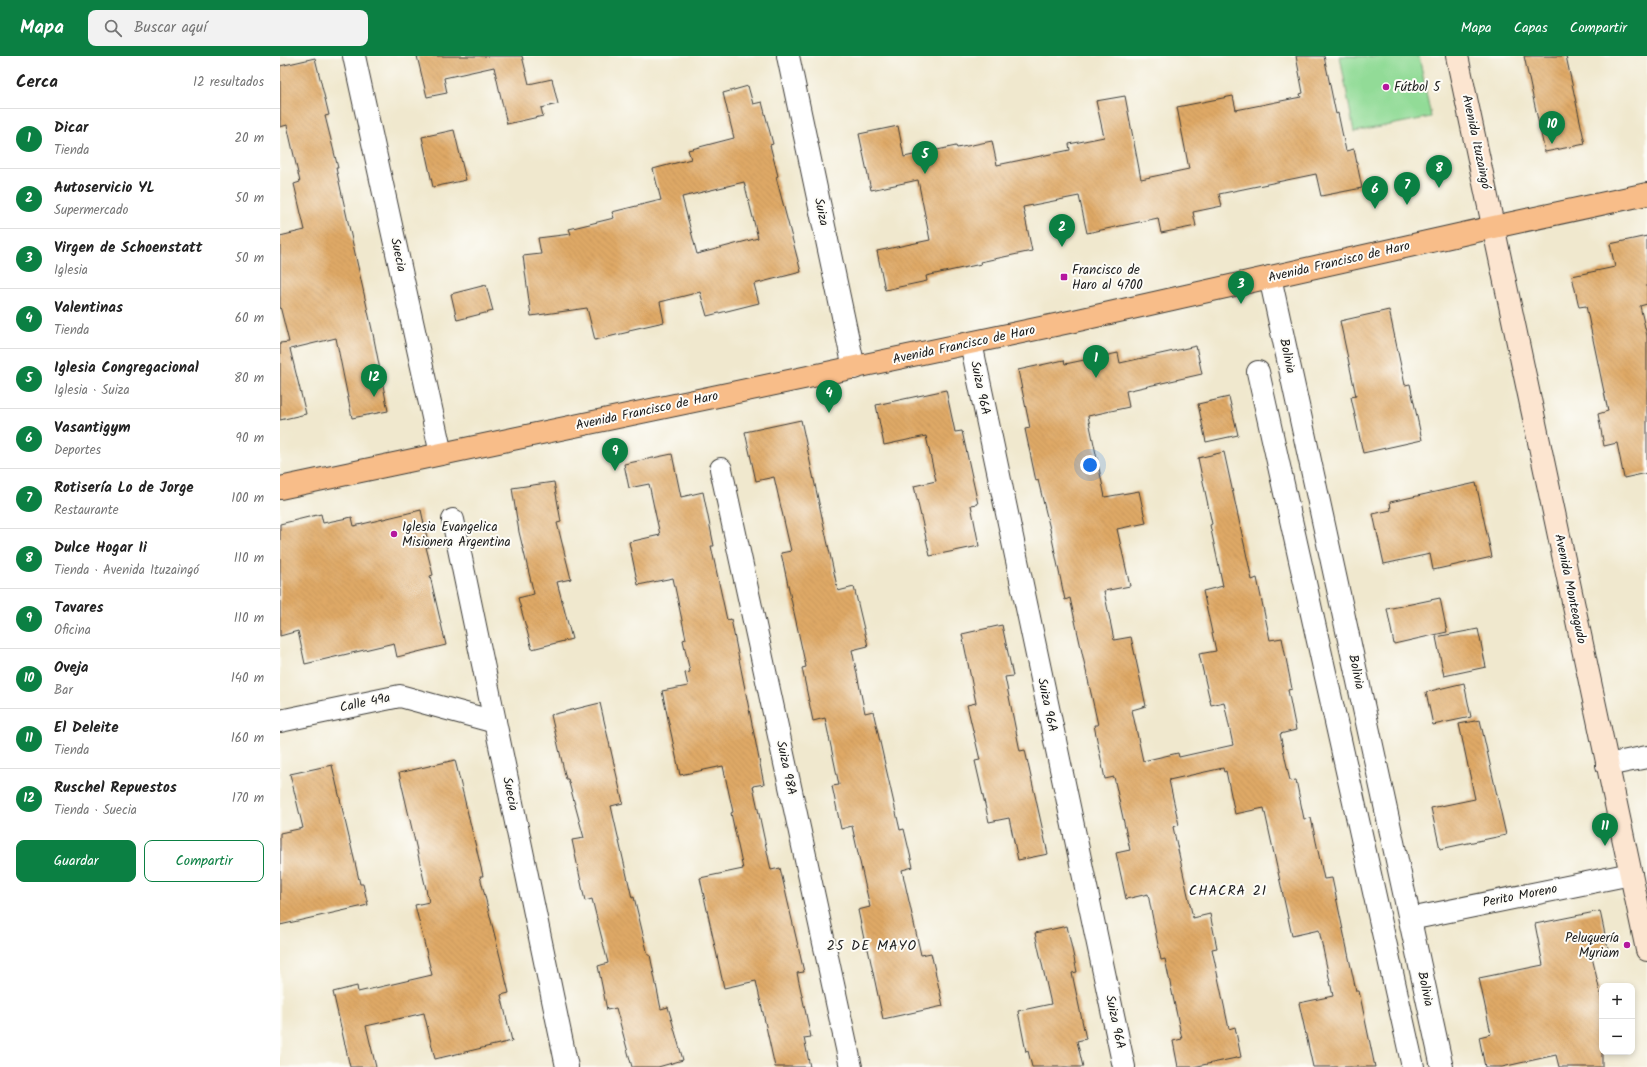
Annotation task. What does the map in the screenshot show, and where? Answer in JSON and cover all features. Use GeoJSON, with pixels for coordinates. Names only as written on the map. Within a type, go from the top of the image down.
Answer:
{"type":"FeatureCollection","features":[{"type":"Feature","properties":{"kind":"main road","name":"Avenida Ituzaingó"},"geometry":{"type":"LineString","coordinates":[[1457,56],[1494,227]]}},
{"type":"Feature","properties":{"kind":"main road","name":"Avenida Francisco de Haro"},"geometry":{"type":"LineString","coordinates":[[280,488],[971,343],[1647,194]]}},
{"type":"Feature","properties":{"kind":"main road","name":"Avenida Monteagudo"},"geometry":{"type":"LineString","coordinates":[[1494,227],[1647,950]]}},
{"type":"Feature","properties":{"kind":"street","name":"Suecia"},"geometry":{"type":"LineString","coordinates":[[354,56],[441,454]]}},
{"type":"Feature","properties":{"kind":"street","name":"Suiza"},"geometry":{"type":"LineString","coordinates":[[788,56],[854,368]]}},
{"type":"Feature","properties":{"kind":"street","name":"Bolivia"},"geometry":{"type":"LineString","coordinates":[[1270,278],[1442,1067]]}},
{"type":"Feature","properties":{"kind":"street","name":"Suiza 96A"},"geometry":{"type":"LineString","coordinates":[[971,343],[1124,1067]]}},
{"type":"Feature","properties":{"kind":"street"},"geometry":{"type":"LineString","coordinates":[[1258,372],[1413,1067]]}},
{"type":"Feature","properties":{"kind":"street","name":"Suiza 98A"},"geometry":{"type":"LineString","coordinates":[[721,470],[851,1067]]}},
{"type":"Feature","properties":{"kind":"street","name":"Suecia"},"geometry":{"type":"LineString","coordinates":[[453,520],[567,1067]]}},
{"type":"Feature","properties":{"kind":"street","name":"Calle 49a"},"geometry":{"type":"LineString","coordinates":[[280,721],[400,696],[495,722]]}},
{"type":"Feature","properties":{"kind":"street"},"geometry":{"type":"LineString","coordinates":[[1607,766],[1647,757]]}},
{"type":"Feature","properties":{"kind":"street","name":"Perito Moreno"},"geometry":{"type":"LineString","coordinates":[[1410,919],[1631,874]]}},
{"type":"Feature","properties":{"kind":"green space","name":"Fútbol 5"},"geometry":{"type":"Polygon","coordinates":[[[1340,56],[1419,56],[1431,117],[1354,132],[1340,56]]]}},
{"type":"Feature","properties":{"kind":"building"},"geometry":{"type":"Polygon","coordinates":[[[417,56],[522,56],[529,84],[552,79],[558,104],[541,108],[543,116],[507,124],[494,67],[444,78],[447,93],[427,97],[417,56]]]}},
{"type":"Feature","properties":{"kind":"building"},"geometry":{"type":"Polygon","coordinates":[[[1296,56],[1324,56],[1336,114],[1338,113],[1346,151],[1354,149],[1362,188],[1321,196],[1316,174],[1219,194],[1222,206],[1193,212],[1196,226],[1161,233],[1158,218],[1087,233],[1079,196],[1023,207],[1032,251],[980,262],[981,264],[926,276],[927,281],[885,290],[877,251],[930,240],[918,180],[871,190],[859,134],[898,126],[904,157],[956,146],[957,148],[992,141],[997,165],[1070,150],[1069,144],[1104,137],[1096,101],[1125,96],[1141,179],[1189,169],[1177,107],[1233,96],[1236,110],[1301,97],[1300,94],[1303,93],[1296,56]]]}},
{"type":"Feature","properties":{"kind":"building"},"geometry":{"type":"Polygon","coordinates":[[[1524,56],[1566,56],[1585,144],[1545,152],[1524,56]]]}},
{"type":"Feature","properties":{"kind":"building"},"geometry":{"type":"Polygon","coordinates":[[[315,58],[329,115],[325,116],[338,168],[336,168],[373,334],[388,411],[352,418],[336,338],[290,349],[306,414],[280,420],[280,343],[289,342],[280,306],[280,236],[305,230],[294,184],[300,182],[287,125],[280,127],[280,66],[315,58]]]}},
{"type":"Feature","properties":{"kind":"building"},"geometry":{"type":"Polygon","coordinates":[[[748,86],[753,104],[762,102],[773,144],[770,145],[778,176],[776,177],[801,272],[754,284],[759,303],[707,316],[700,292],[660,302],[664,322],[595,340],[587,308],[531,316],[523,256],[541,254],[538,238],[571,234],[569,229],[614,218],[612,212],[661,200],[653,169],[691,159],[688,150],[734,138],[723,93],[748,86]],[[744,182],[682,197],[697,254],[758,238],[744,182]]]}},
{"type":"Feature","properties":{"kind":"building"},"geometry":{"type":"Polygon","coordinates":[[[454,130],[466,180],[433,187],[422,137],[454,130]]]}},
{"type":"Feature","properties":{"kind":"building"},"geometry":{"type":"Polygon","coordinates":[[[1647,236],[1647,304],[1640,306],[1647,336],[1647,473],[1624,478],[1617,443],[1604,446],[1598,414],[1608,411],[1586,306],[1579,307],[1572,276],[1615,267],[1610,244],[1647,236]]]}},
{"type":"Feature","properties":{"kind":"building"},"geometry":{"type":"Polygon","coordinates":[[[486,285],[493,311],[457,320],[451,294],[486,285]]]}},
{"type":"Feature","properties":{"kind":"building"},"geometry":{"type":"Polygon","coordinates":[[[1389,310],[1405,385],[1410,384],[1422,440],[1363,453],[1351,397],[1356,396],[1340,321],[1389,310]]]}},
{"type":"Feature","properties":{"kind":"building"},"geometry":{"type":"Polygon","coordinates":[[[1196,346],[1202,374],[1126,391],[1129,407],[1088,416],[1105,497],[1139,491],[1146,523],[1117,529],[1130,586],[1104,591],[1114,640],[1131,637],[1146,706],[1132,710],[1143,761],[1178,753],[1179,757],[1233,745],[1224,702],[1211,705],[1199,654],[1216,651],[1203,591],[1223,586],[1198,458],[1224,452],[1252,580],[1257,578],[1270,640],[1282,638],[1292,689],[1288,690],[1296,730],[1280,734],[1290,781],[1296,780],[1304,819],[1311,818],[1324,879],[1332,878],[1356,991],[1359,991],[1375,1067],[1313,1067],[1299,1003],[1333,996],[1319,930],[1292,936],[1264,808],[1235,814],[1226,771],[1224,772],[1223,768],[1169,780],[1179,825],[1173,827],[1193,918],[1210,914],[1217,948],[1212,949],[1229,1029],[1235,1027],[1241,1057],[1193,1067],[1178,1067],[1173,1041],[1182,1039],[1165,959],[1161,960],[1148,894],[1126,899],[1116,853],[1130,850],[1114,777],[1105,779],[1094,725],[1098,725],[1070,598],[1065,600],[1050,529],[1038,480],[1036,481],[1025,429],[1030,428],[1018,370],[1064,360],[1065,364],[1118,353],[1120,363],[1196,346]]]}},
{"type":"Feature","properties":{"kind":"building"},"geometry":{"type":"Polygon","coordinates":[[[946,390],[955,432],[962,431],[978,504],[971,505],[979,546],[930,556],[914,486],[936,481],[926,436],[884,445],[876,405],[946,390]]]}},
{"type":"Feature","properties":{"kind":"building"},"geometry":{"type":"Polygon","coordinates":[[[1229,397],[1238,435],[1206,442],[1198,404],[1229,397]]]}},
{"type":"Feature","properties":{"kind":"building"},"geometry":{"type":"Polygon","coordinates":[[[801,420],[838,591],[854,587],[868,646],[852,650],[865,713],[873,711],[900,830],[904,829],[913,867],[902,870],[921,955],[931,953],[943,1006],[883,1019],[858,910],[870,907],[852,826],[841,829],[832,786],[839,785],[825,718],[813,721],[802,668],[806,667],[781,553],[791,551],[774,477],[756,481],[745,432],[801,420]]]}},
{"type":"Feature","properties":{"kind":"building"},"geometry":{"type":"Polygon","coordinates":[[[672,454],[681,497],[703,492],[714,546],[711,546],[727,620],[731,619],[764,784],[753,786],[771,870],[780,868],[804,972],[797,973],[811,1037],[804,1038],[810,1067],[775,1067],[756,981],[724,988],[700,878],[743,869],[731,813],[733,812],[723,766],[680,775],[662,691],[688,686],[685,673],[690,672],[683,640],[686,639],[673,578],[638,585],[629,542],[660,535],[649,484],[629,488],[624,464],[672,454]]]}},
{"type":"Feature","properties":{"kind":"building"},"geometry":{"type":"Polygon","coordinates":[[[554,482],[561,522],[557,523],[571,579],[557,582],[572,639],[532,649],[518,598],[534,594],[519,532],[512,488],[554,482]]]}},
{"type":"Feature","properties":{"kind":"building"},"geometry":{"type":"Polygon","coordinates":[[[1476,483],[1492,557],[1433,570],[1430,554],[1384,564],[1373,514],[1391,510],[1390,502],[1476,483]]]}},
{"type":"Feature","properties":{"kind":"building"},"geometry":{"type":"Polygon","coordinates":[[[421,510],[429,547],[426,547],[433,575],[430,576],[446,645],[397,657],[394,643],[305,664],[298,631],[280,636],[280,524],[321,514],[323,523],[352,517],[354,526],[421,510]]]}},
{"type":"Feature","properties":{"kind":"building"},"geometry":{"type":"Polygon","coordinates":[[[1440,598],[1447,632],[1394,644],[1387,609],[1440,598]]]}},
{"type":"Feature","properties":{"kind":"building"},"geometry":{"type":"Polygon","coordinates":[[[1002,625],[1013,676],[1005,677],[1020,751],[1025,750],[1048,854],[1018,860],[1009,818],[989,822],[975,761],[980,760],[967,705],[976,703],[962,634],[1002,625]]]}},
{"type":"Feature","properties":{"kind":"building"},"geometry":{"type":"Polygon","coordinates":[[[1478,629],[1486,667],[1444,676],[1436,637],[1478,629]]]}},
{"type":"Feature","properties":{"kind":"building"},"geometry":{"type":"Polygon","coordinates":[[[1464,683],[1471,717],[1433,725],[1426,692],[1464,683]]]}},
{"type":"Feature","properties":{"kind":"building"},"geometry":{"type":"Polygon","coordinates":[[[600,703],[623,803],[611,806],[632,898],[634,897],[648,955],[650,955],[661,1009],[668,1007],[683,1060],[658,1067],[632,1067],[616,1008],[607,1010],[598,966],[608,963],[592,899],[585,901],[572,840],[584,838],[568,779],[566,779],[551,715],[600,703]]]}},
{"type":"Feature","properties":{"kind":"building"},"geometry":{"type":"Polygon","coordinates":[[[1480,720],[1506,835],[1440,849],[1431,808],[1475,799],[1459,724],[1480,720]]]}},
{"type":"Feature","properties":{"kind":"building"},"geometry":{"type":"Polygon","coordinates":[[[455,760],[483,876],[480,876],[509,993],[501,995],[512,1041],[435,1059],[424,1013],[366,1026],[376,1067],[350,1067],[333,992],[357,986],[358,992],[432,975],[415,905],[429,902],[399,773],[455,760]]]}},
{"type":"Feature","properties":{"kind":"building"},"geometry":{"type":"Polygon","coordinates":[[[332,765],[360,884],[363,884],[368,905],[280,925],[280,833],[303,828],[290,774],[332,765]]]}},
{"type":"Feature","properties":{"kind":"building"},"geometry":{"type":"Polygon","coordinates":[[[1600,911],[1609,953],[1592,957],[1599,988],[1599,1055],[1602,1055],[1602,1067],[1559,1067],[1556,1055],[1502,1067],[1485,1067],[1479,1037],[1491,1034],[1479,978],[1543,965],[1535,924],[1600,911]]]}},
{"type":"Feature","properties":{"kind":"building"},"geometry":{"type":"Polygon","coordinates":[[[1067,926],[1077,972],[1072,973],[1086,1039],[1077,1041],[1083,1067],[1032,1067],[1028,1051],[1026,1052],[1018,1011],[1051,1004],[1035,933],[1067,926]]]}},
{"type":"Feature","properties":{"kind":"place","name":"Fútbol 5"},"geometry":{"type":"Point","coordinates":[1386,87]}},
{"type":"Feature","properties":{"kind":"place","name":"Oveja"},"geometry":{"type":"Point","coordinates":[1552,144]}},
{"type":"Feature","properties":{"kind":"place","name":"Iglesia Congregacional"},"geometry":{"type":"Point","coordinates":[925,174]}},
{"type":"Feature","properties":{"kind":"place","name":"Dulce Hogar Ii"},"geometry":{"type":"Point","coordinates":[1439,188]}},
{"type":"Feature","properties":{"kind":"place","name":"Rotisería Lo de Jorge"},"geometry":{"type":"Point","coordinates":[1407,205]}},
{"type":"Feature","properties":{"kind":"place","name":"Vasantigym"},"geometry":{"type":"Point","coordinates":[1375,209]}},
{"type":"Feature","properties":{"kind":"place","name":"Autoservicio YL"},"geometry":{"type":"Point","coordinates":[1062,247]}},
{"type":"Feature","properties":{"kind":"place","name":"Francisco de Haro al 4700"},"geometry":{"type":"Point","coordinates":[1064,277]}},
{"type":"Feature","properties":{"kind":"place","name":"Virgen de Schoenstatt"},"geometry":{"type":"Point","coordinates":[1241,304]}},
{"type":"Feature","properties":{"kind":"place","name":"Dicar"},"geometry":{"type":"Point","coordinates":[1096,378]}},
{"type":"Feature","properties":{"kind":"place","name":"Ruschel Repuestos"},"geometry":{"type":"Point","coordinates":[374,397]}},
{"type":"Feature","properties":{"kind":"place","name":"Valentinas"},"geometry":{"type":"Point","coordinates":[829,413]}},
{"type":"Feature","properties":{"kind":"place","name":"Tavares"},"geometry":{"type":"Point","coordinates":[615,471]}},
{"type":"Feature","properties":{"kind":"place","name":"Iglesia Evangelica Misionera Argentina"},"geometry":{"type":"Point","coordinates":[394,534]}},
{"type":"Feature","properties":{"kind":"place","name":"El Deleite"},"geometry":{"type":"Point","coordinates":[1605,846]}},
{"type":"Feature","properties":{"kind":"place","name":"Peluquería Myriam"},"geometry":{"type":"Point","coordinates":[1627,945]}},
{"type":"Feature","properties":{"kind":"district","name":"CHACRA 21"},"geometry":{"type":"Point","coordinates":[1228,891]}},
{"type":"Feature","properties":{"kind":"district","name":"25 DE MAYO"},"geometry":{"type":"Point","coordinates":[872,946]}}]}
